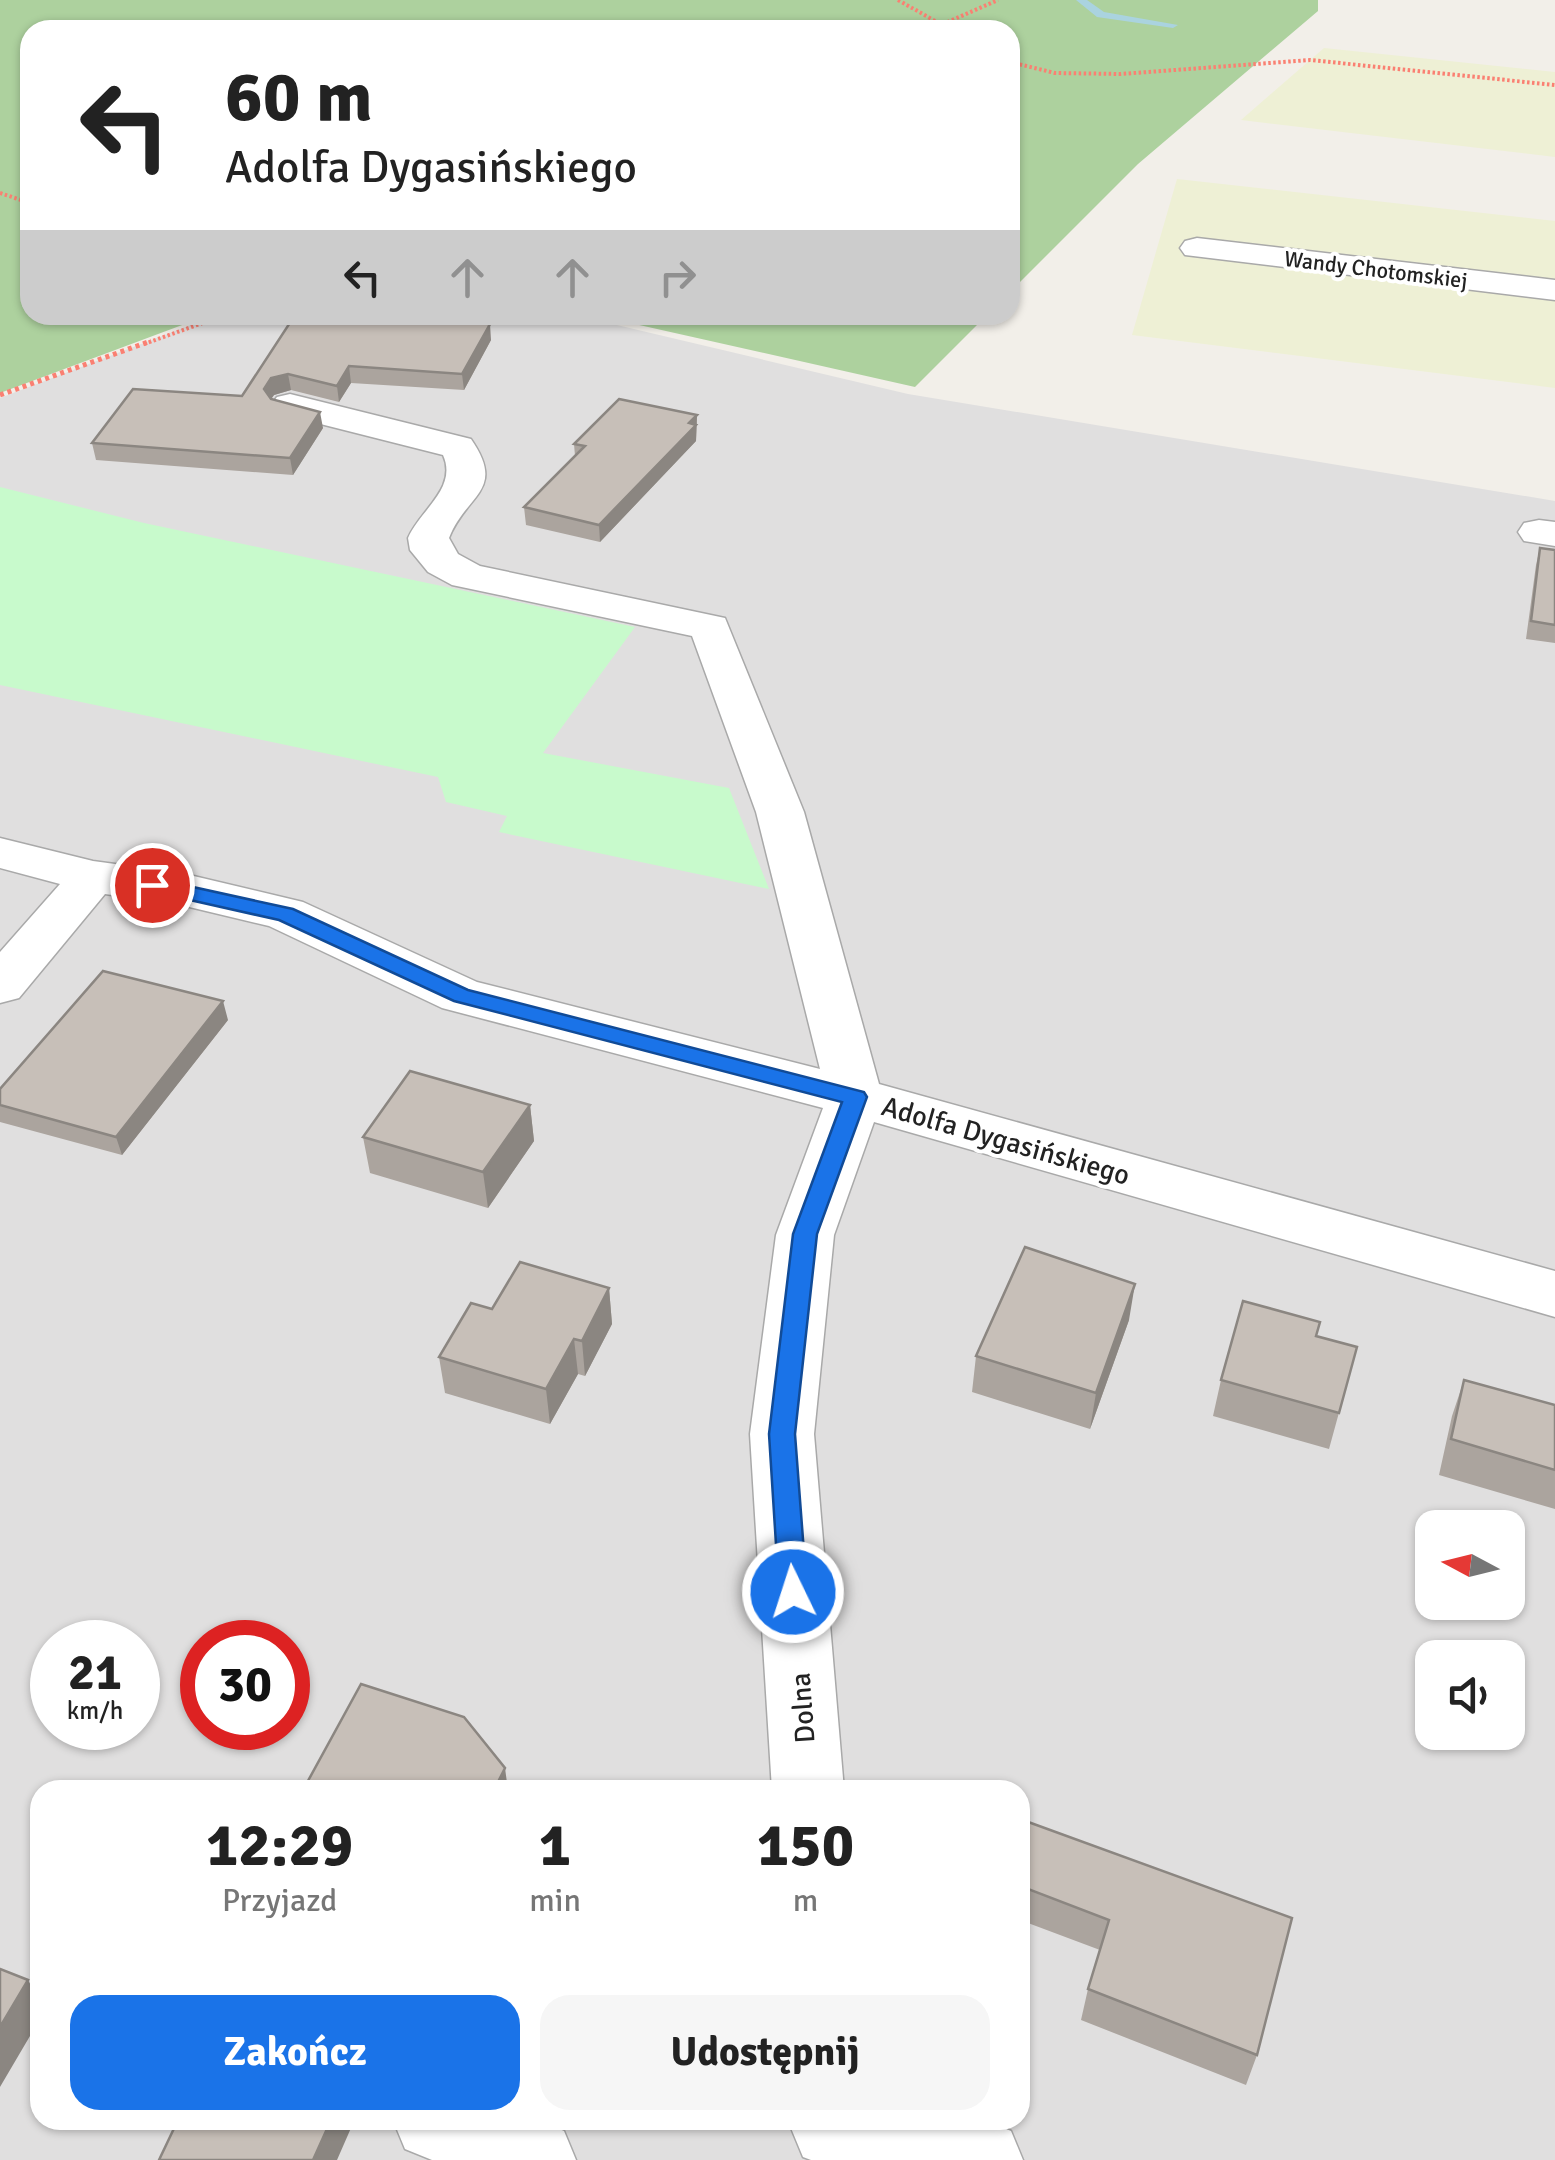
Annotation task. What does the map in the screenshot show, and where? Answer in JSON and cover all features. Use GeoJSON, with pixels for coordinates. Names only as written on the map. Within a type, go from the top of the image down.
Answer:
{"type":"FeatureCollection","features":[{"type":"Feature","properties":{"kind":"street","name":"Wandy Chotomskiej"},"geometry":{"type":"LineString","coordinates":[[1197,248],[1555,290]]}},
{"type":"Feature","properties":{"kind":"street"},"geometry":{"type":"LineString","coordinates":[[290,405],[457,447],[467,462],[467,480],[438,517],[429,541],[432,552],[445,566],[467,576],[710,627],[780,812],[856,1097]]}},
{"type":"Feature","properties":{"kind":"street","name":"Adolfa Dygasińskiego"},"geometry":{"type":"LineString","coordinates":[[0,853],[93,877],[181,889],[286,914],[461,996],[856,1097],[1555,1294]]}},
{"type":"Feature","properties":{"kind":"street"},"geometry":{"type":"LineString","coordinates":[[0,986],[93,877]]}},
{"type":"Feature","properties":{"kind":"street","name":"Dolna"},"geometry":{"type":"LineString","coordinates":[[807,1780],[782,1434],[805,1234],[856,1097]]}},
{"type":"Feature","properties":{"kind":"street"},"geometry":{"type":"LineString","coordinates":[[459,2130],[534,2160]]}},
{"type":"Feature","properties":{"kind":"street"},"geometry":{"type":"LineString","coordinates":[[834,2136],[956,2150],[982,2160]]}},
{"type":"Feature","properties":{"kind":"path"},"geometry":{"type":"LineString","coordinates":[[898,0],[935,20]]}},
{"type":"Feature","properties":{"kind":"path"},"geometry":{"type":"LineString","coordinates":[[951,20],[998,0]]}},
{"type":"Feature","properties":{"kind":"path"},"geometry":{"type":"LineString","coordinates":[[1020,65],[1055,74],[1121,74],[1310,60],[1555,85]]}},
{"type":"Feature","properties":{"kind":"path"},"geometry":{"type":"LineString","coordinates":[[0,396],[197,325]]}},
{"type":"Feature","properties":{"kind":"shaded area"},"geometry":{"type":"Polygon","coordinates":[[[191,325],[617,325],[908,394],[1555,501],[1555,2160],[0,2160],[0,398],[191,325]]]}},
{"type":"Feature","properties":{"kind":"green space"},"geometry":{"type":"Polygon","coordinates":[[[0,0],[1318,0],[1318,11],[1138,164],[1020,282],[1020,20],[20,20],[20,325],[182,325],[0,393],[0,0]]]}},
{"type":"Feature","properties":{"kind":"green space"},"geometry":{"type":"Polygon","coordinates":[[[1324,48],[1555,72],[1555,157],[1241,120],[1324,48]]]}},
{"type":"Feature","properties":{"kind":"green space"},"geometry":{"type":"Polygon","coordinates":[[[1177,179],[1555,221],[1555,388],[1132,335],[1177,179]]]}},
{"type":"Feature","properties":{"kind":"green space"},"geometry":{"type":"Polygon","coordinates":[[[639,325],[977,325],[915,387],[639,325]]]}},
{"type":"Feature","properties":{"kind":"green space"},"geometry":{"type":"Polygon","coordinates":[[[0,487],[144,523],[635,627],[543,753],[729,788],[769,889],[499,832],[507,816],[446,802],[438,777],[0,685],[0,487]]]}},
{"type":"Feature","properties":{"kind":"building"},"geometry":{"type":"Polygon","coordinates":[[[288,325],[489,325],[462,374],[349,366],[337,386],[288,374],[271,378],[264,389],[271,399],[320,412],[290,458],[92,443],[133,389],[242,396],[288,325]]]}},
{"type":"Feature","properties":{"kind":"building"},"geometry":{"type":"Polygon","coordinates":[[[619,399],[697,415],[689,423],[696,425],[599,525],[524,507],[585,446],[574,444],[619,399]]]}},
{"type":"Feature","properties":{"kind":"building"},"geometry":{"type":"Polygon","coordinates":[[[1540,548],[1555,550],[1555,625],[1531,621],[1540,548]]]}},
{"type":"Feature","properties":{"kind":"building"},"geometry":{"type":"Polygon","coordinates":[[[103,971],[223,1001],[116,1137],[0,1105],[0,1089],[103,971]]]}},
{"type":"Feature","properties":{"kind":"building"},"geometry":{"type":"Polygon","coordinates":[[[410,1071],[530,1105],[483,1172],[363,1137],[410,1071]]]}},
{"type":"Feature","properties":{"kind":"building"},"geometry":{"type":"Polygon","coordinates":[[[1025,1247],[1135,1284],[1096,1393],[976,1356],[1025,1247]]]}},
{"type":"Feature","properties":{"kind":"building"},"geometry":{"type":"Polygon","coordinates":[[[520,1262],[609,1288],[582,1341],[574,1339],[546,1389],[439,1357],[471,1303],[492,1309],[520,1262]]]}},
{"type":"Feature","properties":{"kind":"building"},"geometry":{"type":"Polygon","coordinates":[[[1243,1301],[1320,1322],[1316,1336],[1357,1347],[1339,1413],[1221,1380],[1243,1301]]]}},
{"type":"Feature","properties":{"kind":"building"},"geometry":{"type":"Polygon","coordinates":[[[1464,1380],[1555,1405],[1555,1470],[1451,1439],[1464,1380]]]}},
{"type":"Feature","properties":{"kind":"building"},"geometry":{"type":"Polygon","coordinates":[[[361,1684],[464,1717],[505,1768],[499,1780],[308,1780],[361,1684]]]}},
{"type":"Feature","properties":{"kind":"building"},"geometry":{"type":"Polygon","coordinates":[[[1030,1823],[1292,1918],[1257,2055],[1088,1989],[1109,1920],[1030,1890],[1030,1823]]]}},
{"type":"Feature","properties":{"kind":"building"},"geometry":{"type":"Polygon","coordinates":[[[0,1969],[28,1980],[0,2027],[0,1969]]]}},
{"type":"Feature","properties":{"kind":"building"},"geometry":{"type":"Polygon","coordinates":[[[173,2130],[326,2130],[313,2160],[159,2160],[173,2130]]]}},
{"type":"Feature","properties":{"kind":"waterway"},"geometry":{"type":"LineString","coordinates":[[1081,0],[1101,15],[1173,25]]}},
{"type":"Feature","properties":{"kind":"route"},"geometry":{"type":"LineString","coordinates":[[152,885],[286,914],[461,996],[856,1097],[805,1234],[782,1434],[793,1592]]}}]}
